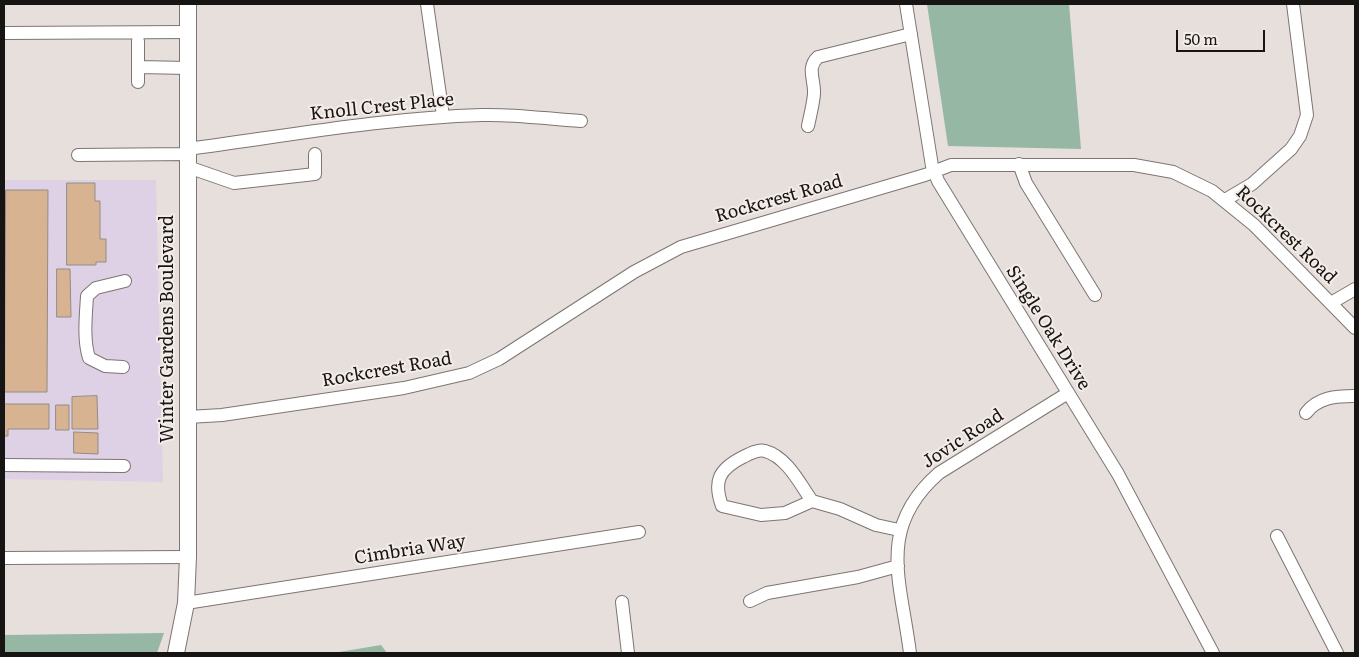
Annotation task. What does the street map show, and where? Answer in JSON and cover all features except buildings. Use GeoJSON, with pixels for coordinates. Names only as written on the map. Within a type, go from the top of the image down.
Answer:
{"type":"FeatureCollection","features":[{"type":"Feature","properties":{"kind":"main road","name":"Winter Gardens Boulevard"},"geometry":{"type":"LineString","coordinates":[[176,653],[186,602],[188,557],[188,4]]}},
{"type":"Feature","properties":{"kind":"street"},"geometry":{"type":"LineString","coordinates":[[427,4],[443,116]]}},
{"type":"Feature","properties":{"kind":"street","name":"Single Oak Drive"},"geometry":{"type":"LineString","coordinates":[[906,4],[934,171],[966,230],[1132,498],[1213,653]]}},
{"type":"Feature","properties":{"kind":"street"},"geometry":{"type":"LineString","coordinates":[[1225,200],[1252,184],[1291,149],[1300,136],[1306,115],[1293,4]]}},
{"type":"Feature","properties":{"kind":"street"},"geometry":{"type":"LineString","coordinates":[[4,34],[188,32]]}},
{"type":"Feature","properties":{"kind":"street"},"geometry":{"type":"LineString","coordinates":[[808,126],[814,93],[810,69],[818,56],[911,34]]}},
{"type":"Feature","properties":{"kind":"street"},"geometry":{"type":"LineString","coordinates":[[138,41],[138,82]]}},
{"type":"Feature","properties":{"kind":"street"},"geometry":{"type":"LineString","coordinates":[[138,67],[188,68]]}},
{"type":"Feature","properties":{"kind":"street","name":"Knoll Crest Place"},"geometry":{"type":"LineString","coordinates":[[188,157],[386,121],[443,116],[485,115],[580,121]]}},
{"type":"Feature","properties":{"kind":"street"},"geometry":{"type":"LineString","coordinates":[[78,155],[188,157],[234,183],[316,174],[315,154]]}},
{"type":"Feature","properties":{"kind":"street"},"geometry":{"type":"LineString","coordinates":[[1019,164],[1026,183],[1095,295]]}},
{"type":"Feature","properties":{"kind":"street","name":"Rockcrest Road"},"geometry":{"type":"LineString","coordinates":[[188,417],[222,415],[404,388],[469,372],[499,359],[634,272],[681,247],[951,166],[1019,164],[1134,165],[1159,168],[1194,182],[1225,200],[1254,225],[1355,328]]}},
{"type":"Feature","properties":{"kind":"street"},"geometry":{"type":"LineString","coordinates":[[123,367],[105,366],[90,358],[86,349],[86,310],[87,296],[96,288],[125,281]]}},
{"type":"Feature","properties":{"kind":"street"},"geometry":{"type":"LineString","coordinates":[[1330,303],[1355,289]]}},
{"type":"Feature","properties":{"kind":"street","name":"Jovic Road"},"geometry":{"type":"LineString","coordinates":[[910,653],[898,566],[899,530],[907,511],[924,486],[939,473],[1068,394]]}},
{"type":"Feature","properties":{"kind":"street"},"geometry":{"type":"LineString","coordinates":[[1306,413],[1312,404],[1332,396],[1355,396]]}},
{"type":"Feature","properties":{"kind":"street"},"geometry":{"type":"LineString","coordinates":[[812,501],[785,513],[761,515],[722,506],[718,484],[722,470],[750,453],[764,450],[776,456],[788,467],[812,501],[840,509],[876,525],[899,530]]}},
{"type":"Feature","properties":{"kind":"street"},"geometry":{"type":"LineString","coordinates":[[4,465],[124,466]]}},
{"type":"Feature","properties":{"kind":"street","name":"Cimbria Way"},"geometry":{"type":"LineString","coordinates":[[186,602],[639,532]]}},
{"type":"Feature","properties":{"kind":"street"},"geometry":{"type":"LineString","coordinates":[[1277,536],[1337,653]]}},
{"type":"Feature","properties":{"kind":"street"},"geometry":{"type":"LineString","coordinates":[[4,558],[188,557]]}},
{"type":"Feature","properties":{"kind":"street"},"geometry":{"type":"LineString","coordinates":[[750,601],[767,593],[858,577],[898,566]]}},
{"type":"Feature","properties":{"kind":"street"},"geometry":{"type":"LineString","coordinates":[[622,602],[628,653]]}},
{"type":"Feature","properties":{"kind":"shaded area"},"geometry":{"type":"Polygon","coordinates":[[[4,180],[156,180],[163,482],[4,479],[4,180]]]}},
{"type":"Feature","properties":{"kind":"green space"},"geometry":{"type":"Polygon","coordinates":[[[927,4],[1069,4],[1081,149],[948,146],[927,4]]]}},
{"type":"Feature","properties":{"kind":"green space"},"geometry":{"type":"Polygon","coordinates":[[[164,633],[157,653],[4,653],[4,635],[164,633]]]}},
{"type":"Feature","properties":{"kind":"green space"},"geometry":{"type":"Polygon","coordinates":[[[381,645],[387,653],[333,653],[381,645]]]}}]}
